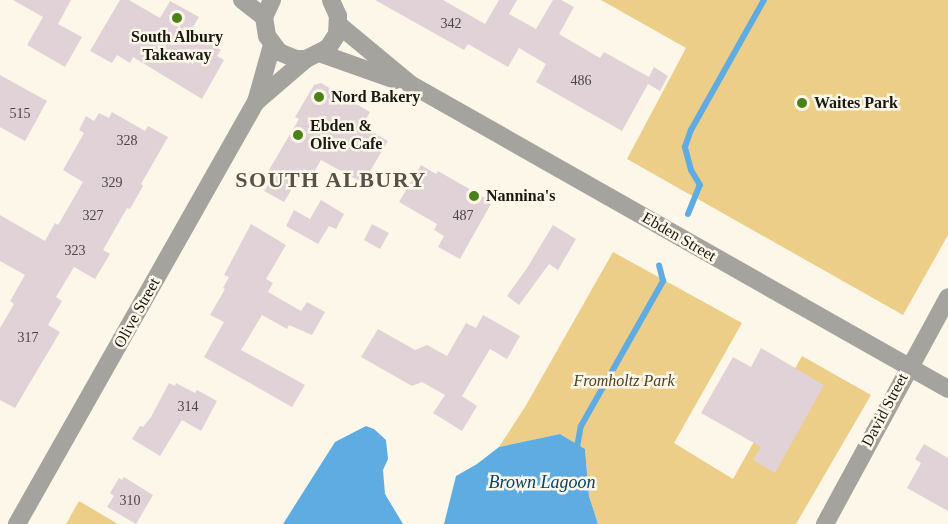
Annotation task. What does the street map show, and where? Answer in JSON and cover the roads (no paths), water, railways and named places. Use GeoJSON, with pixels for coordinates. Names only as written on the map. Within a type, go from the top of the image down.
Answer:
{"type":"FeatureCollection","features":[{"type":"Feature","properties":{"kind":"street"},"geometry":{"type":"LineString","coordinates":[[242,0],[264,17]]}},
{"type":"Feature","properties":{"kind":"street"},"geometry":{"type":"LineString","coordinates":[[272,0],[264,17],[267,36],[272,45]]}},
{"type":"Feature","properties":{"kind":"street","name":"Olive Street"},"geometry":{"type":"LineString","coordinates":[[256,102],[333,42],[336,8]]}},
{"type":"Feature","properties":{"kind":"street","name":"Ebden Street"},"geometry":{"type":"LineString","coordinates":[[336,8],[410,84]]}},
{"type":"Feature","properties":{"kind":"street","name":"Olive Street"},"geometry":{"type":"LineString","coordinates":[[17,524],[256,102],[272,45]]}},
{"type":"Feature","properties":{"kind":"street","name":"Ebden Street"},"geometry":{"type":"LineString","coordinates":[[272,45],[287,57],[314,56],[410,84],[948,389]]}},
{"type":"Feature","properties":{"kind":"street","name":"David Street"},"geometry":{"type":"LineString","coordinates":[[825,524],[908,366],[948,297]]}},
{"type":"Feature","properties":{"kind":"water"},"geometry":{"type":"Polygon","coordinates":[[[366,426],[374,429],[386,440],[388,459],[383,470],[385,494],[403,524],[283,524],[335,442],[366,426]]]}},
{"type":"Feature","properties":{"kind":"water","name":"Brown Lagoon"},"geometry":{"type":"Polygon","coordinates":[[[560,434],[585,449],[589,496],[598,524],[444,524],[456,476],[499,447],[560,434]]]}},
{"type":"Feature","properties":{"kind":"waterway"},"geometry":{"type":"LineString","coordinates":[[688,214],[700,185],[691,170],[685,147],[691,130],[764,0]]}},
{"type":"Feature","properties":{"kind":"waterway"},"geometry":{"type":"LineString","coordinates":[[576,453],[581,426],[663,281],[659,265]]}},
{"type":"Feature","properties":{"kind":"place","name":"South Albury Takeaway"},"geometry":{"type":"Point","coordinates":[177,18]}},
{"type":"Feature","properties":{"kind":"place","name":"Nord Bakery"},"geometry":{"type":"Point","coordinates":[319,97]}},
{"type":"Feature","properties":{"kind":"place","name":"Waites Park"},"geometry":{"type":"Point","coordinates":[802,103]}},
{"type":"Feature","properties":{"kind":"place","name":"Ebden & Olive Cafe"},"geometry":{"type":"Point","coordinates":[298,135]}},
{"type":"Feature","properties":{"kind":"place","name":"Nannina's"},"geometry":{"type":"Point","coordinates":[474,196]}},
{"type":"Feature","properties":{"kind":"district","name":"SOUTH ALBURY"},"geometry":{"type":"Point","coordinates":[331,180]}},
{"type":"Feature","properties":{"kind":"park label","name":"Fromholtz Park"},"geometry":{"type":"Point","coordinates":[624,381]}}]}
